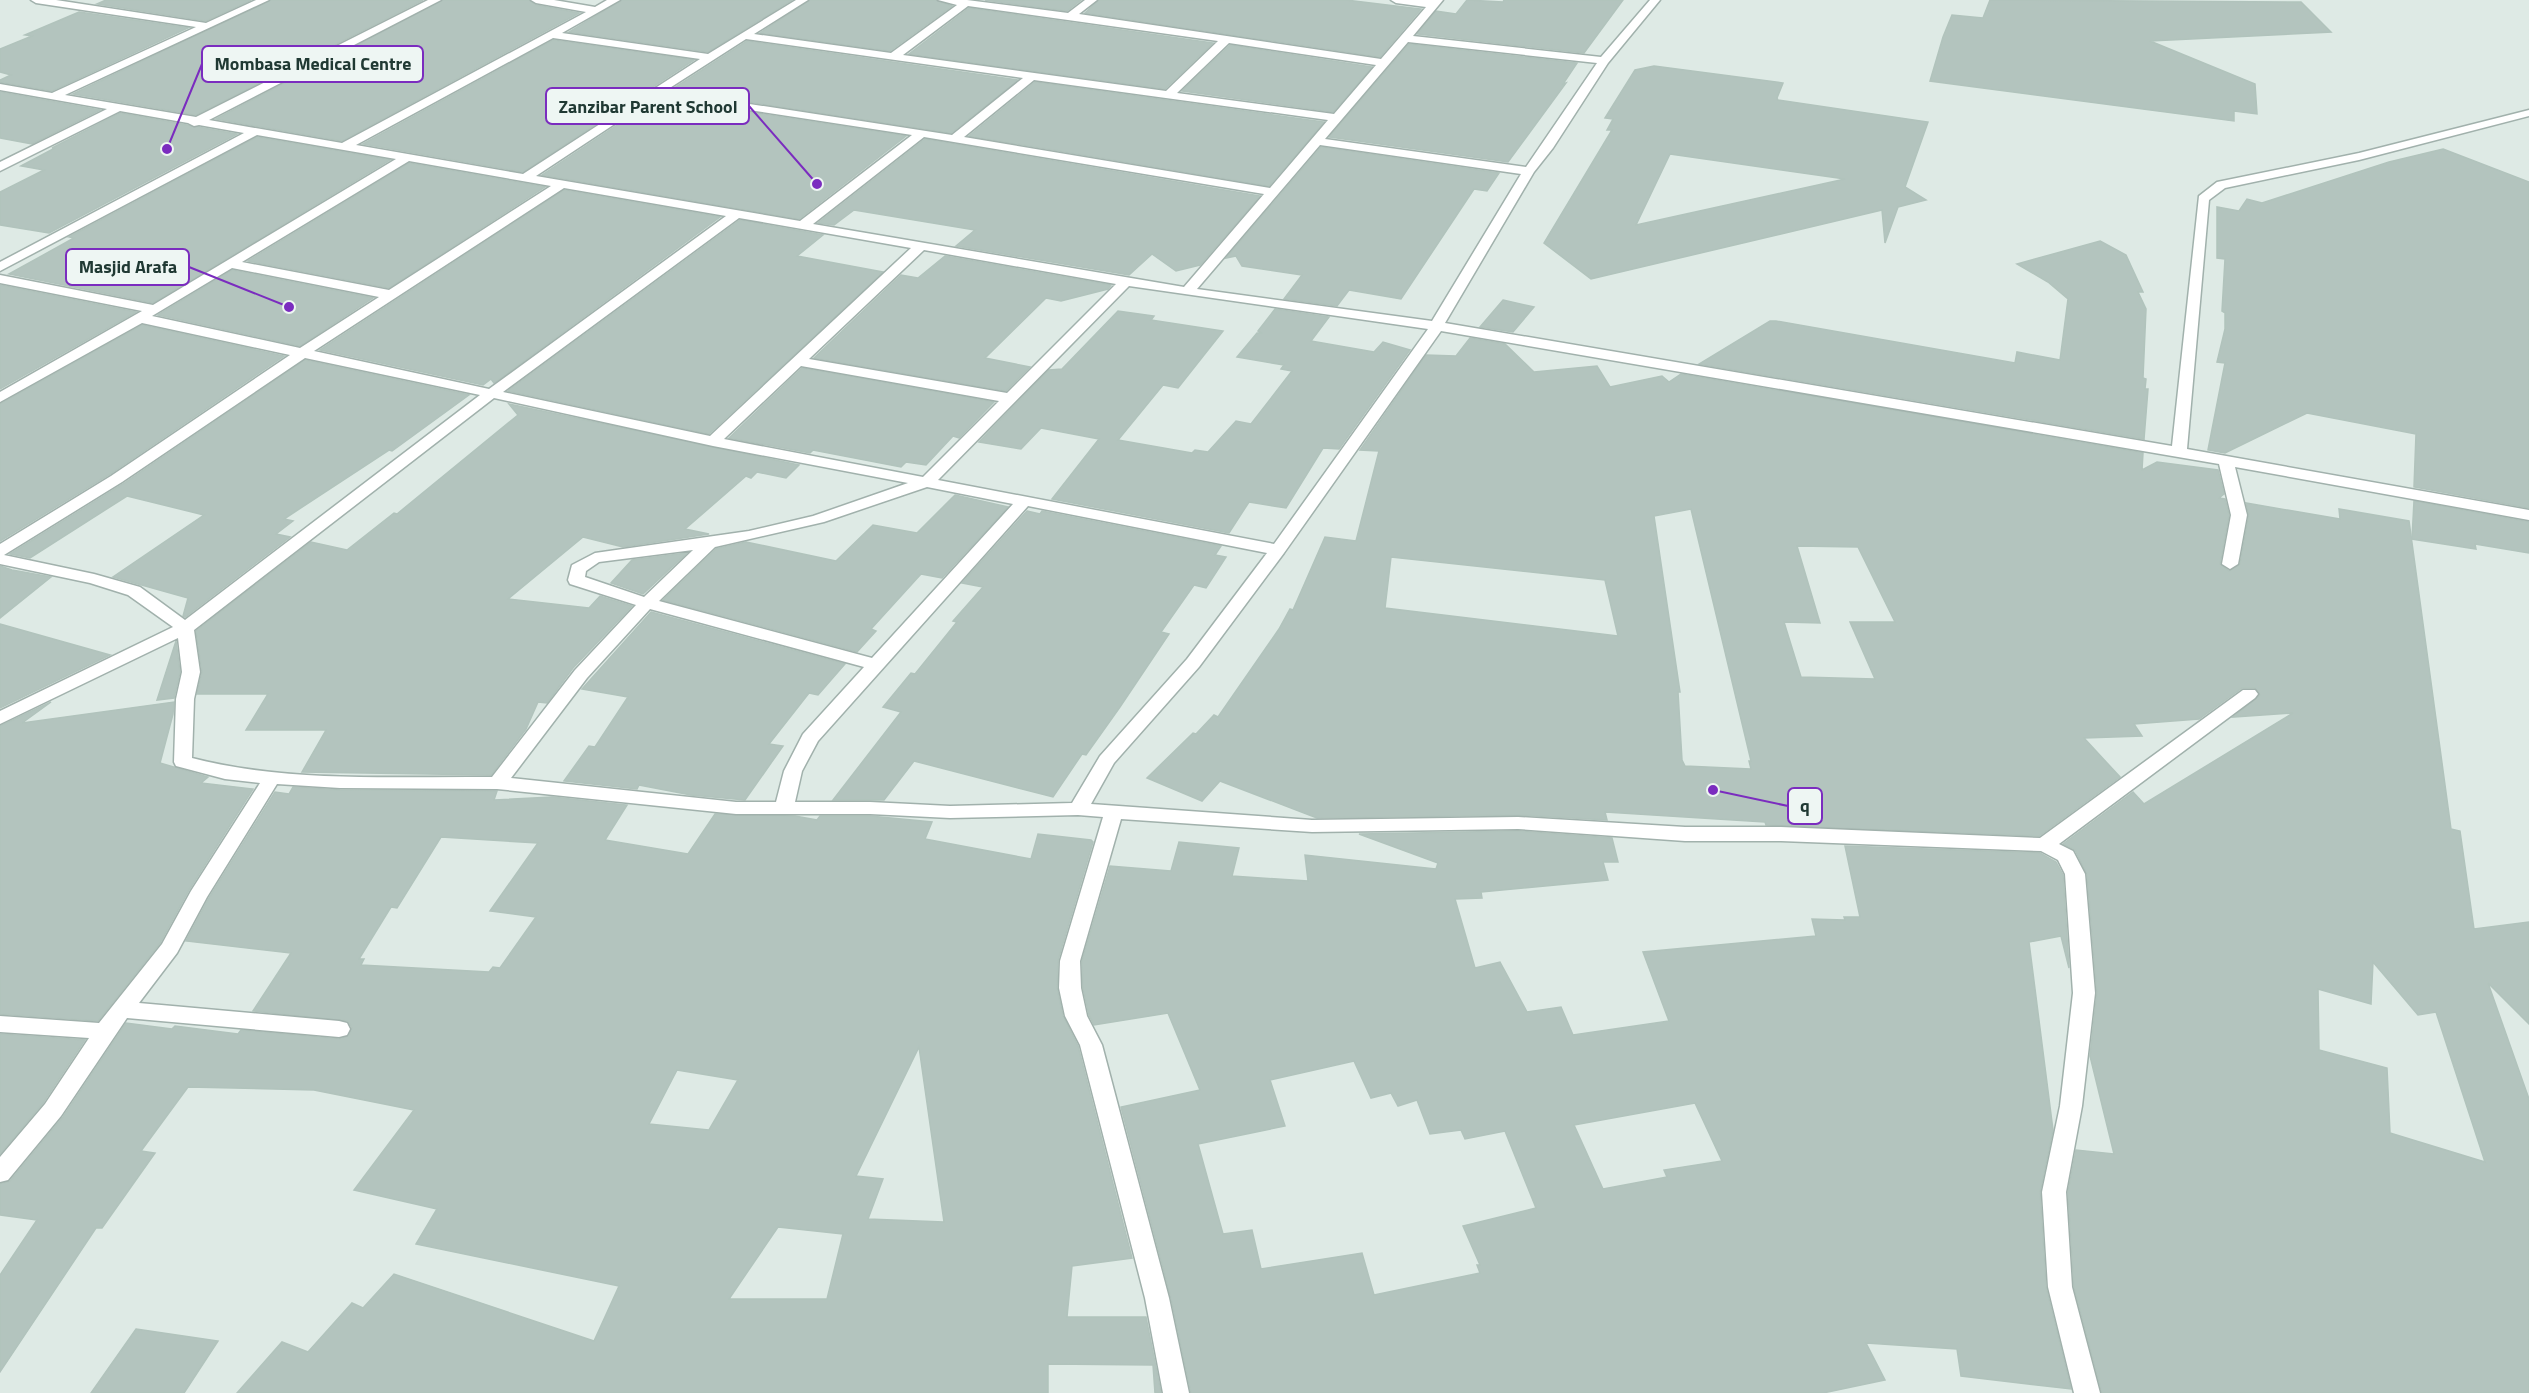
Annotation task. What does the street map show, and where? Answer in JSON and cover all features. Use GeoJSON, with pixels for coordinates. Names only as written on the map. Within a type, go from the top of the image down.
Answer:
{"type":"FeatureCollection","features":[{"type":"Feature","properties":{"kind":"street"},"geometry":{"type":"LineString","coordinates":[[36,0],[208,26]]}},
{"type":"Feature","properties":{"kind":"street"},"geometry":{"type":"LineString","coordinates":[[67,5],[78,0]]}},
{"type":"Feature","properties":{"kind":"street"},"geometry":{"type":"LineString","coordinates":[[51,97],[264,0]]}},
{"type":"Feature","properties":{"kind":"street"},"geometry":{"type":"LineString","coordinates":[[194,123],[436,0]]}},
{"type":"Feature","properties":{"kind":"street"},"geometry":{"type":"LineString","coordinates":[[536,0],[596,10]]}},
{"type":"Feature","properties":{"kind":"street"},"geometry":{"type":"LineString","coordinates":[[343,147],[615,0]]}},
{"type":"Feature","properties":{"kind":"street"},"geometry":{"type":"LineString","coordinates":[[524,178],[710,57],[803,0]]}},
{"type":"Feature","properties":{"kind":"street"},"geometry":{"type":"LineString","coordinates":[[943,0],[1070,16],[1383,63]]}},
{"type":"Feature","properties":{"kind":"street"},"geometry":{"type":"LineString","coordinates":[[1070,16],[1092,0]]}},
{"type":"Feature","properties":{"kind":"street"},"geometry":{"type":"LineString","coordinates":[[1396,0],[1436,3]]}},
{"type":"Feature","properties":{"kind":"street"},"geometry":{"type":"LineString","coordinates":[[1078,809],[1107,760],[1193,663],[1278,550],[1437,326],[1443,312],[1529,171],[1547,148],[1604,61],[1655,0]]}},
{"type":"Feature","properties":{"kind":"street"},"geometry":{"type":"LineString","coordinates":[[894,56],[966,3]]}},
{"type":"Feature","properties":{"kind":"street"},"geometry":{"type":"LineString","coordinates":[[1187,292],[1436,3]]}},
{"type":"Feature","properties":{"kind":"street"},"geometry":{"type":"LineString","coordinates":[[550,34],[710,57]]}},
{"type":"Feature","properties":{"kind":"street"},"geometry":{"type":"LineString","coordinates":[[744,36],[1336,118]]}},
{"type":"Feature","properties":{"kind":"street"},"geometry":{"type":"LineString","coordinates":[[1405,38],[1604,61]]}},
{"type":"Feature","properties":{"kind":"street"},"geometry":{"type":"LineString","coordinates":[[1168,95],[1226,39]]}},
{"type":"Feature","properties":{"kind":"street"},"geometry":{"type":"LineString","coordinates":[[955,138],[1032,76]]}},
{"type":"Feature","properties":{"kind":"street"},"geometry":{"type":"LineString","coordinates":[[0,87],[194,123],[1187,292],[1437,326],[2226,460],[2529,515]]}},
{"type":"Feature","properties":{"kind":"street"},"geometry":{"type":"LineString","coordinates":[[656,93],[955,138],[1273,192]]}},
{"type":"Feature","properties":{"kind":"street"},"geometry":{"type":"LineString","coordinates":[[0,167],[118,108]]}},
{"type":"Feature","properties":{"kind":"street"},"geometry":{"type":"LineString","coordinates":[[2179,452],[2203,199],[2221,185],[2359,156],[2529,113]]}},
{"type":"Feature","properties":{"kind":"street"},"geometry":{"type":"LineString","coordinates":[[0,267],[254,132]]}},
{"type":"Feature","properties":{"kind":"street"},"geometry":{"type":"LineString","coordinates":[[802,226],[922,133]]}},
{"type":"Feature","properties":{"kind":"street"},"geometry":{"type":"LineString","coordinates":[[1316,141],[1529,171]]}},
{"type":"Feature","properties":{"kind":"street"},"geometry":{"type":"LineString","coordinates":[[0,398],[140,318],[406,158]]}},
{"type":"Feature","properties":{"kind":"street"},"geometry":{"type":"LineString","coordinates":[[0,551],[64,514],[142,464],[304,352],[561,185]]}},
{"type":"Feature","properties":{"kind":"street"},"geometry":{"type":"LineString","coordinates":[[0,718],[185,628],[492,393],[736,215]]}},
{"type":"Feature","properties":{"kind":"street"},"geometry":{"type":"LineString","coordinates":[[713,441],[921,246]]}},
{"type":"Feature","properties":{"kind":"street"},"geometry":{"type":"LineString","coordinates":[[229,264],[392,295]]}},
{"type":"Feature","properties":{"kind":"street"},"geometry":{"type":"LineString","coordinates":[[0,279],[154,309]]}},
{"type":"Feature","properties":{"kind":"street"},"geometry":{"type":"LineString","coordinates":[[878,665],[646,604],[576,580],[578,569],[595,558],[710,543],[819,519],[927,482],[1126,281]]}},
{"type":"Feature","properties":{"kind":"street"},"geometry":{"type":"LineString","coordinates":[[140,318],[713,441],[1278,550]]}},
{"type":"Feature","properties":{"kind":"street"},"geometry":{"type":"LineString","coordinates":[[798,361],[1009,398]]}},
{"type":"Feature","properties":{"kind":"street"},"geometry":{"type":"LineString","coordinates":[[2226,460],[2239,515],[2230,564]]}},
{"type":"Feature","properties":{"kind":"street"},"geometry":{"type":"LineString","coordinates":[[784,807],[793,771],[810,738],[1023,502]]}},
{"type":"Feature","properties":{"kind":"street"},"geometry":{"type":"LineString","coordinates":[[497,783],[581,674],[646,604],[710,543]]}},
{"type":"Feature","properties":{"kind":"street"},"geometry":{"type":"LineString","coordinates":[[0,559],[94,579],[134,591],[185,628],[191,672],[185,699],[183,762],[225,773],[340,782],[497,783],[736,808],[784,807],[950,812],[1078,809],[1312,826],[1518,823],[1685,834],[1792,834],[2044,845],[2066,856],[2075,874],[2084,993],[2071,1106],[2054,1192],[2060,1287],[2087,1393]]}},
{"type":"Feature","properties":{"kind":"street"},"geometry":{"type":"LineString","coordinates":[[2044,845],[2249,694]]}},
{"type":"Feature","properties":{"kind":"street"},"geometry":{"type":"LineString","coordinates":[[0,1173],[53,1110],[105,1031],[170,948],[198,896],[272,778]]}},
{"type":"Feature","properties":{"kind":"street"},"geometry":{"type":"LineString","coordinates":[[1114,811],[1070,961],[1070,988],[1076,1016],[1091,1045],[1157,1298],[1176,1393]]}},
{"type":"Feature","properties":{"kind":"street"},"geometry":{"type":"LineString","coordinates":[[123,1010],[339,1029]]}},
{"type":"Feature","properties":{"kind":"street"},"geometry":{"type":"LineString","coordinates":[[0,1024],[105,1031]]}},
{"type":"Feature","properties":{"kind":"building"},"geometry":{"type":"Polygon","coordinates":[[[106,0],[251,0],[206,21],[97,4],[106,0]]]}},
{"type":"Feature","properties":{"kind":"building"},"geometry":{"type":"Polygon","coordinates":[[[271,0],[423,0],[196,115],[73,94],[271,0]]]}},
{"type":"Feature","properties":{"kind":"building"},"geometry":{"type":"Polygon","coordinates":[[[443,0],[529,0],[536,5],[579,13],[342,141],[216,119],[443,0]]]}},
{"type":"Feature","properties":{"kind":"building"},"geometry":{"type":"Polygon","coordinates":[[[622,0],[792,0],[708,52],[569,32],[622,0]]]}},
{"type":"Feature","properties":{"kind":"building"},"geometry":{"type":"Polygon","coordinates":[[[810,0],[936,0],[952,6],[890,51],[760,33],[810,0]]]}},
{"type":"Feature","properties":{"kind":"building"},"geometry":{"type":"Polygon","coordinates":[[[985,0],[1081,0],[1067,11],[985,0]]]}},
{"type":"Feature","properties":{"kind":"building"},"geometry":{"type":"Polygon","coordinates":[[[1099,0],[1346,0],[1421,9],[1380,57],[1085,13],[1099,0]]]}},
{"type":"Feature","properties":{"kind":"building"},"geometry":{"type":"Polygon","coordinates":[[[1467,0],[1503,2],[1504,0],[1623,0],[1584,53],[1417,34],[1436,11],[1456,14],[1467,0]]]}},
{"type":"Feature","properties":{"kind":"building"},"geometry":{"type":"Polygon","coordinates":[[[1990,0],[2301,2],[2331,32],[2150,41],[2255,84],[2257,114],[2234,111],[2234,121],[1930,81],[1952,15],[1983,18],[1990,0]]]}},
{"type":"Feature","properties":{"kind":"building"},"geometry":{"type":"Polygon","coordinates":[[[969,8],[1213,43],[1165,89],[909,54],[969,8]]]}},
{"type":"Feature","properties":{"kind":"building"},"geometry":{"type":"Polygon","coordinates":[[[79,12],[188,28],[52,91],[0,82],[11,75],[0,72],[0,49],[32,36],[25,35],[79,12]]]}},
{"type":"Feature","properties":{"kind":"building"},"geometry":{"type":"Polygon","coordinates":[[[553,40],[694,60],[523,172],[363,144],[553,40]]]}},
{"type":"Feature","properties":{"kind":"building"},"geometry":{"type":"Polygon","coordinates":[[[747,41],[1018,80],[951,133],[671,90],[747,41]]]}},
{"type":"Feature","properties":{"kind":"building"},"geometry":{"type":"Polygon","coordinates":[[[1409,44],[1577,63],[1563,84],[1566,83],[1508,162],[1329,137],[1409,44]]]}},
{"type":"Feature","properties":{"kind":"building"},"geometry":{"type":"Polygon","coordinates":[[[1230,45],[1372,67],[1333,112],[1182,91],[1230,45]]]}},
{"type":"Feature","properties":{"kind":"building"},"geometry":{"type":"Polygon","coordinates":[[[1654,66],[1783,83],[1778,100],[1928,122],[1905,187],[1926,200],[1898,207],[1885,243],[1882,210],[1591,279],[1544,243],[1612,130],[1607,130],[1613,119],[1605,118],[1635,70],[1654,66]],[[1670,154],[1636,225],[1845,179],[1670,154]]]}},
{"type":"Feature","properties":{"kind":"building"},"geometry":{"type":"Polygon","coordinates":[[[1035,82],[1324,122],[1269,186],[969,136],[1035,82]]]}},
{"type":"Feature","properties":{"kind":"building"},"geometry":{"type":"Polygon","coordinates":[[[0,92],[100,110],[32,144],[0,138],[0,92]]]}},
{"type":"Feature","properties":{"kind":"building"},"geometry":{"type":"Polygon","coordinates":[[[658,98],[906,136],[799,219],[542,175],[658,98]]]}},
{"type":"Feature","properties":{"kind":"building"},"geometry":{"type":"Polygon","coordinates":[[[120,113],[237,134],[49,233],[0,225],[0,192],[44,170],[21,166],[120,113]]]}},
{"type":"Feature","properties":{"kind":"building"},"geometry":{"type":"Polygon","coordinates":[[[257,137],[390,160],[153,303],[9,274],[74,238],[69,237],[257,137]]]}},
{"type":"Feature","properties":{"kind":"building"},"geometry":{"type":"Polygon","coordinates":[[[925,139],[1260,196],[1200,265],[1176,271],[1152,254],[1129,275],[956,246],[975,230],[854,210],[834,225],[818,223],[925,139]]]}},
{"type":"Feature","properties":{"kind":"building"},"geometry":{"type":"Polygon","coordinates":[[[1321,147],[1499,173],[1487,191],[1474,189],[1401,299],[1349,290],[1337,306],[1284,299],[1302,275],[1242,266],[1236,256],[1226,258],[1321,147]]]}},
{"type":"Feature","properties":{"kind":"building"},"geometry":{"type":"Polygon","coordinates":[[[2443,149],[2529,182],[2529,508],[2414,487],[2416,434],[2307,413],[2225,453],[2208,450],[2225,363],[2217,362],[2225,329],[2225,313],[2222,311],[2225,259],[2217,258],[2217,207],[2239,211],[2247,199],[2262,203],[2389,162],[2443,149]]]}},
{"type":"Feature","properties":{"kind":"building"},"geometry":{"type":"Polygon","coordinates":[[[409,163],[545,187],[389,288],[248,261],[409,163]]]}},
{"type":"Feature","properties":{"kind":"building"},"geometry":{"type":"Polygon","coordinates":[[[564,190],[720,217],[494,383],[491,379],[483,385],[320,350],[564,190]]]}},
{"type":"Feature","properties":{"kind":"building"},"geometry":{"type":"Polygon","coordinates":[[[740,220],[823,235],[797,256],[883,272],[709,434],[508,391],[740,220]]]}},
{"type":"Feature","properties":{"kind":"building"},"geometry":{"type":"Polygon","coordinates":[[[2100,241],[2126,255],[2143,292],[2138,292],[2146,309],[2143,378],[2146,379],[2145,389],[2148,389],[2144,439],[1699,364],[1770,321],[2015,363],[2017,352],[2060,360],[2068,299],[2048,282],[2017,264],[2100,241]]]}},
{"type":"Feature","properties":{"kind":"building"},"geometry":{"type":"Polygon","coordinates":[[[945,256],[1111,285],[1108,289],[1061,301],[1046,298],[985,358],[1030,367],[1006,391],[814,358],[901,275],[918,278],[945,256]]]}},
{"type":"Feature","properties":{"kind":"building"},"geometry":{"type":"Polygon","coordinates":[[[232,270],[373,298],[300,346],[158,315],[232,270]]]}},
{"type":"Feature","properties":{"kind":"building"},"geometry":{"type":"Polygon","coordinates":[[[0,285],[136,312],[0,389],[0,285]]]}},
{"type":"Feature","properties":{"kind":"building"},"geometry":{"type":"Polygon","coordinates":[[[1503,300],[1534,307],[1513,332],[1480,327],[1503,300]]]}},
{"type":"Feature","properties":{"kind":"building"},"geometry":{"type":"Polygon","coordinates":[[[1275,309],[1329,317],[1311,341],[1374,352],[1383,342],[1410,350],[1339,449],[1323,448],[1286,508],[1249,502],[1229,533],[1052,499],[1099,439],[1041,428],[1021,449],[979,442],[1049,370],[1062,369],[1118,311],[1154,316],[1151,320],[1223,331],[1178,388],[1163,385],[1118,440],[1192,453],[1195,450],[1208,452],[1236,421],[1251,424],[1292,371],[1281,369],[1284,365],[1237,357],[1257,333],[1262,333],[1258,331],[1275,309]]]}},
{"type":"Feature","properties":{"kind":"building"},"geometry":{"type":"Polygon","coordinates":[[[142,325],[284,356],[110,474],[0,541],[0,404],[142,325]]]}},
{"type":"Feature","properties":{"kind":"building"},"geometry":{"type":"Polygon","coordinates":[[[1470,338],[1505,344],[1534,372],[1597,366],[1610,387],[1662,376],[1669,382],[1681,374],[2143,453],[2142,470],[2157,462],[2218,470],[2224,494],[2219,498],[2225,499],[2229,515],[2220,564],[2229,571],[2240,564],[2249,515],[2246,503],[2340,519],[2339,509],[2409,521],[2451,829],[2460,831],[2474,929],[2529,922],[2529,1024],[2488,983],[2529,1099],[2529,1393],[2102,1393],[2074,1287],[2068,1192],[2076,1150],[2114,1154],[2090,1056],[2097,993],[2087,874],[2075,850],[2063,844],[2133,792],[2144,804],[2293,713],[2233,717],[2260,695],[2255,688],[2242,688],[2199,719],[2134,724],[2142,736],[2084,738],[2120,777],[2039,836],[1766,825],[1765,822],[1605,812],[1607,820],[1518,815],[1317,818],[1220,781],[1202,801],[1147,778],[1193,733],[1196,734],[1214,715],[1218,717],[1279,629],[1290,609],[1293,610],[1325,537],[1356,541],[1379,451],[1360,450],[1426,355],[1456,356],[1470,338]],[[1691,509],[1654,516],[1680,692],[1678,692],[1682,760],[1685,766],[1751,769],[1691,509]],[[1797,546],[1820,623],[1784,622],[1801,677],[1875,679],[1850,622],[1895,622],[1858,547],[1797,546]],[[1391,557],[1385,608],[1618,636],[1605,580],[1391,557]],[[2373,962],[2371,1004],[2318,989],[2319,1050],[2387,1068],[2390,1133],[2485,1162],[2436,1012],[2418,1015],[2373,962]]]}},
{"type":"Feature","properties":{"kind":"building"},"geometry":{"type":"Polygon","coordinates":[[[305,360],[469,395],[392,451],[389,450],[284,519],[293,521],[276,534],[290,537],[185,617],[183,616],[188,598],[113,577],[204,515],[127,496],[30,558],[10,554],[123,484],[305,360]]]}},
{"type":"Feature","properties":{"kind":"building"},"geometry":{"type":"Polygon","coordinates":[[[802,368],[994,402],[959,438],[953,436],[926,465],[906,462],[901,467],[813,450],[810,453],[729,438],[802,368]]]}},
{"type":"Feature","properties":{"kind":"building"},"geometry":{"type":"Polygon","coordinates":[[[509,404],[799,465],[786,478],[757,472],[751,478],[746,476],[685,529],[709,534],[623,547],[583,537],[508,599],[589,608],[600,596],[632,606],[573,668],[547,703],[538,702],[526,729],[491,775],[302,772],[326,730],[246,730],[268,694],[197,694],[202,672],[196,631],[311,542],[347,550],[394,513],[397,514],[518,415],[509,404]]]}},
{"type":"Feature","properties":{"kind":"building"},"geometry":{"type":"Polygon","coordinates":[[[955,495],[1008,507],[942,578],[921,574],[871,629],[876,631],[857,652],[663,600],[716,549],[746,542],[836,561],[873,525],[917,533],[955,495]]]}},
{"type":"Feature","properties":{"kind":"building"},"geometry":{"type":"Polygon","coordinates":[[[2414,501],[2529,522],[2529,553],[2475,544],[2476,549],[2412,539],[2414,501]]]}},
{"type":"Feature","properties":{"kind":"building"},"geometry":{"type":"Polygon","coordinates":[[[1027,511],[1040,514],[1042,511],[1221,546],[1215,555],[1226,557],[1206,588],[1194,585],[1161,632],[1169,634],[1086,755],[1082,754],[1053,797],[914,761],[884,800],[833,800],[901,712],[883,707],[911,673],[915,674],[957,622],[953,621],[983,587],[962,583],[1027,511]]]}},
{"type":"Feature","properties":{"kind":"building"},"geometry":{"type":"Polygon","coordinates":[[[687,553],[643,594],[611,583],[632,560],[687,553]]]}},
{"type":"Feature","properties":{"kind":"building"},"geometry":{"type":"Polygon","coordinates":[[[0,566],[12,570],[51,577],[0,618],[0,566]]]}},
{"type":"Feature","properties":{"kind":"building"},"geometry":{"type":"Polygon","coordinates":[[[651,612],[845,664],[818,695],[809,693],[769,744],[783,746],[745,800],[691,795],[639,785],[637,789],[564,781],[589,746],[595,747],[628,697],[582,689],[651,612]]]}},
{"type":"Feature","properties":{"kind":"building"},"geometry":{"type":"Polygon","coordinates":[[[0,624],[110,655],[0,708],[0,624]]]}},
{"type":"Feature","properties":{"kind":"building"},"geometry":{"type":"Polygon","coordinates":[[[176,641],[180,672],[174,698],[157,700],[176,641]]]}},
{"type":"Feature","properties":{"kind":"building"},"geometry":{"type":"Polygon","coordinates":[[[51,702],[22,723],[174,702],[160,763],[208,777],[201,783],[253,789],[189,890],[160,943],[98,1021],[0,1014],[0,726],[51,702]]]}},
{"type":"Feature","properties":{"kind":"building"},"geometry":{"type":"Polygon","coordinates":[[[293,787],[340,790],[497,791],[494,800],[552,797],[627,805],[605,840],[688,854],[715,814],[795,816],[817,820],[820,816],[870,816],[932,822],[925,839],[1031,859],[1038,834],[1091,840],[1093,842],[1058,960],[1057,988],[1063,1016],[1078,1046],[1132,1258],[1072,1266],[1067,1317],[1146,1317],[1161,1393],[1155,1393],[1153,1365],[1048,1364],[1048,1393],[237,1393],[282,1342],[308,1352],[352,1303],[363,1308],[394,1274],[594,1341],[619,1286],[416,1244],[437,1209],[354,1190],[414,1110],[314,1090],[188,1087],[141,1151],[155,1153],[102,1228],[96,1228],[0,1372],[0,1275],[37,1220],[0,1215],[0,1184],[10,1181],[63,1117],[126,1023],[172,1029],[175,1026],[238,1034],[241,1030],[339,1039],[349,1036],[352,1028],[348,1021],[253,1011],[291,953],[186,941],[209,898],[275,792],[289,794],[293,787]],[[441,837],[397,908],[391,907],[359,959],[364,959],[361,965],[489,972],[493,967],[500,968],[536,917],[490,911],[538,843],[441,837]],[[919,1047],[856,1176],[883,1179],[868,1219],[944,1222],[919,1047]],[[677,1070],[649,1124],[709,1130],[738,1080],[677,1070]],[[778,1227],[729,1299],[827,1299],[843,1234],[778,1227]]]}},
{"type":"Feature","properties":{"kind":"building"},"geometry":{"type":"Polygon","coordinates":[[[1518,831],[1612,838],[1618,862],[1603,862],[1608,880],[1481,892],[1482,898],[1455,899],[1475,968],[1500,962],[1527,1012],[1561,1007],[1573,1035],[1669,1021],[1643,952],[1816,936],[1812,919],[1845,920],[1844,917],[1860,917],[1845,846],[2040,853],[2056,862],[2063,875],[2069,968],[2061,936],[2029,942],[2053,1130],[2040,1192],[2046,1287],[2071,1389],[1961,1376],[1957,1349],[1866,1343],[1885,1380],[1823,1393],[1191,1393],[1171,1298],[1121,1107],[1200,1090],[1168,1013],[1094,1025],[1089,1015],[1083,988],[1082,961],[1110,866],[1171,871],[1179,842],[1239,848],[1232,876],[1308,881],[1305,855],[1436,869],[1438,863],[1359,834],[1518,831]],[[1354,1061],[1270,1080],[1285,1126],[1198,1144],[1223,1234],[1252,1230],[1261,1269],[1362,1253],[1374,1295],[1480,1273],[1477,1265],[1480,1265],[1463,1226],[1536,1208],[1505,1131],[1465,1139],[1461,1130],[1430,1134],[1417,1100],[1398,1106],[1391,1093],[1371,1098],[1354,1061]],[[1695,1103],[1574,1125],[1603,1189],[1667,1177],[1664,1170],[1722,1161],[1695,1103]]]}},
{"type":"Feature","properties":{"kind":"building"},"geometry":{"type":"Polygon","coordinates":[[[0,1034],[85,1040],[43,1103],[0,1154],[0,1034]]]}},
{"type":"Feature","properties":{"kind":"building"},"geometry":{"type":"Polygon","coordinates":[[[136,1329],[218,1341],[184,1393],[91,1393],[136,1329]]]}},
{"type":"Feature","properties":{"kind":"place","name":"Mombasa Medical Centre"},"geometry":{"type":"Point","coordinates":[167,149]}},
{"type":"Feature","properties":{"kind":"place","name":"Zanzibar Parent School"},"geometry":{"type":"Point","coordinates":[817,184]}},
{"type":"Feature","properties":{"kind":"place","name":"Masjid Arafa"},"geometry":{"type":"Point","coordinates":[289,307]}},
{"type":"Feature","properties":{"kind":"place","name":"q"},"geometry":{"type":"Point","coordinates":[1713,790]}}]}
